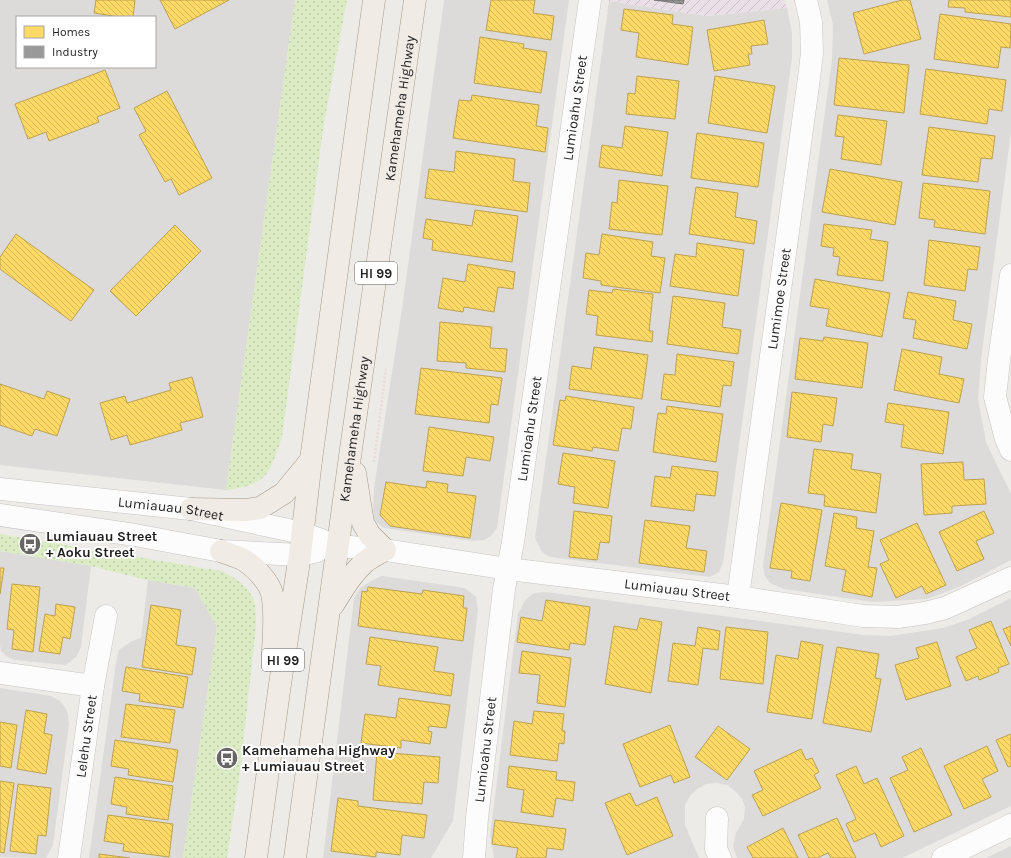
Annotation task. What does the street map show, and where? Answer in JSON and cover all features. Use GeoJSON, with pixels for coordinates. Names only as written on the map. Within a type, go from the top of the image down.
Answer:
{"type":"FeatureCollection","features":[{"type":"Feature","properties":{"kind":"main road","name":"HI 99"},"geometry":{"type":"LineString","coordinates":[[256,858],[280,684],[300,555],[311,460],[374,0]]}},
{"type":"Feature","properties":{"kind":"main road","name":"Kamehameha Highway"},"geometry":{"type":"LineString","coordinates":[[295,858],[414,0]]}},
{"type":"Feature","properties":{"kind":"main road"},"geometry":{"type":"LineString","coordinates":[[329,611],[347,582],[358,569],[367,560],[385,550],[370,535],[363,523],[351,449]]}},
{"type":"Feature","properties":{"kind":"main road"},"geometry":{"type":"LineString","coordinates":[[191,509],[246,510],[260,508],[284,493],[311,460]]}},
{"type":"Feature","properties":{"kind":"main road"},"geometry":{"type":"LineString","coordinates":[[221,551],[242,560],[253,567],[272,593],[274,620],[273,653],[280,684]]}},
{"type":"Feature","properties":{"kind":"street","name":"Lumioahu Street"},"geometry":{"type":"LineString","coordinates":[[474,858],[477,818],[508,569],[590,0]]}},
{"type":"Feature","properties":{"kind":"street","name":"Lumimoe Street"},"geometry":{"type":"LineString","coordinates":[[738,597],[810,78],[812,52],[811,22],[806,0]]}},
{"type":"Feature","properties":{"kind":"street"},"geometry":{"type":"LineString","coordinates":[[1011,275],[995,397],[1006,438],[1011,450]]}},
{"type":"Feature","properties":{"kind":"street","name":"Lumiauau Street"},"geometry":{"type":"LineString","coordinates":[[0,489],[191,509],[302,533],[338,546],[385,550],[508,569],[738,597],[863,616],[898,617],[945,608],[1011,578]]}},
{"type":"Feature","properties":{"kind":"street","name":"Lumiauau Street"},"geometry":{"type":"LineString","coordinates":[[0,515],[135,535],[221,551],[300,555],[338,546]]}},
{"type":"Feature","properties":{"kind":"street","name":"Lelehu Street"},"geometry":{"type":"LineString","coordinates":[[69,858],[93,686],[106,616]]}},
{"type":"Feature","properties":{"kind":"street"},"geometry":{"type":"LineString","coordinates":[[0,673],[93,686]]}},
{"type":"Feature","properties":{"kind":"street"},"geometry":{"type":"LineString","coordinates":[[717,818],[716,849],[720,858]]}},
{"type":"Feature","properties":{"kind":"street"},"geometry":{"type":"LineString","coordinates":[[942,858],[1011,825]]}},
{"type":"Feature","properties":{"kind":"path"},"geometry":{"type":"LineString","coordinates":[[373,469],[386,369]]}},
{"type":"Feature","properties":{"kind":"shaded area"},"geometry":{"type":"Polygon","coordinates":[[[0,0],[295,0],[226,490],[0,465],[0,0]]]}},
{"type":"Feature","properties":{"kind":"shaded area"},"geometry":{"type":"Polygon","coordinates":[[[444,0],[569,0],[497,528],[491,536],[484,540],[473,541],[384,528],[375,521],[373,512],[374,488],[403,302],[444,0]]]}},
{"type":"Feature","properties":{"kind":"shaded area"},"geometry":{"type":"Polygon","coordinates":[[[609,0],[784,0],[787,8],[706,16],[609,0]]]}},
{"type":"Feature","properties":{"kind":"shaded area"},"geometry":{"type":"Polygon","coordinates":[[[827,0],[1011,0],[1011,132],[981,360],[978,399],[986,442],[1011,494],[1011,560],[959,587],[927,599],[873,602],[784,589],[770,583],[765,576],[763,566],[832,60],[833,25],[827,0]]]}},
{"type":"Feature","properties":{"kind":"shaded area"},"geometry":{"type":"Polygon","coordinates":[[[609,1],[706,16],[787,8],[792,33],[792,58],[723,563],[719,572],[710,577],[550,557],[542,552],[535,538],[609,1]]]}},
{"type":"Feature","properties":{"kind":"shaded area"},"geometry":{"type":"Polygon","coordinates":[[[0,551],[91,566],[81,647],[77,656],[66,665],[14,660],[6,656],[1,651],[0,551]]]}},
{"type":"Feature","properties":{"kind":"shaded area"},"geometry":{"type":"Polygon","coordinates":[[[382,576],[465,588],[476,597],[478,609],[453,821],[431,858],[323,858],[354,598],[360,588],[382,576]]]}},
{"type":"Feature","properties":{"kind":"shaded area"},"geometry":{"type":"Polygon","coordinates":[[[148,580],[195,588],[217,627],[183,858],[89,858],[116,663],[119,650],[130,642],[141,638],[148,580]]]}},
{"type":"Feature","properties":{"kind":"shaded area"},"geometry":{"type":"Polygon","coordinates":[[[546,592],[864,635],[890,636],[943,628],[967,620],[1011,598],[1011,806],[902,858],[737,858],[733,846],[736,833],[744,819],[745,807],[742,799],[727,785],[716,783],[706,784],[697,789],[690,796],[685,805],[685,825],[699,858],[494,858],[490,836],[518,614],[525,600],[534,593],[546,592]]]}},
{"type":"Feature","properties":{"kind":"shaded area"},"geometry":{"type":"Polygon","coordinates":[[[0,688],[51,696],[60,701],[66,709],[68,715],[69,724],[53,845],[46,858],[0,857],[0,688]]]}},
{"type":"Feature","properties":{"kind":"shaded area"},"geometry":{"type":"Polygon","coordinates":[[[1011,846],[1011,858],[986,858],[1011,846]]]}},
{"type":"Feature","properties":{"kind":"green space"},"geometry":{"type":"Polygon","coordinates":[[[295,0],[347,0],[324,123],[282,437],[274,460],[265,476],[251,485],[226,490],[295,0]]]}},
{"type":"Feature","properties":{"kind":"green space"},"geometry":{"type":"Polygon","coordinates":[[[0,534],[221,571],[237,580],[250,593],[255,604],[256,627],[240,772],[227,858],[183,858],[217,627],[195,588],[147,580],[91,566],[0,551],[0,534]]]}},
{"type":"Feature","properties":{"kind":"building: Homes"},"geometry":{"type":"Polygon","coordinates":[[[96,0],[135,0],[133,16],[113,16],[94,13],[96,0]]]}},
{"type":"Feature","properties":{"kind":"building: Homes"},"geometry":{"type":"Polygon","coordinates":[[[160,0],[229,0],[175,29],[160,0]]]}},
{"type":"Feature","properties":{"kind":"building: Homes"},"geometry":{"type":"Polygon","coordinates":[[[491,0],[535,0],[533,13],[554,16],[551,40],[486,30],[491,0]]]}},
{"type":"Feature","properties":{"kind":"building: Homes"},"geometry":{"type":"Polygon","coordinates":[[[902,0],[910,0],[921,39],[864,54],[853,13],[902,0]]]}},
{"type":"Feature","properties":{"kind":"building: Homes"},"geometry":{"type":"Polygon","coordinates":[[[949,0],[1011,0],[1011,17],[965,12],[965,8],[948,7],[949,0]]]}},
{"type":"Feature","properties":{"kind":"building: Homes"},"geometry":{"type":"Polygon","coordinates":[[[624,9],[673,15],[672,24],[693,27],[688,65],[636,57],[639,33],[621,30],[624,9]]]}},
{"type":"Feature","properties":{"kind":"building: Homes"},"geometry":{"type":"Polygon","coordinates":[[[940,14],[1011,24],[1010,48],[1001,47],[998,68],[934,59],[940,14]]]}},
{"type":"Feature","properties":{"kind":"building: Homes"},"geometry":{"type":"Polygon","coordinates":[[[764,20],[768,44],[751,46],[752,54],[748,54],[750,65],[714,71],[707,30],[764,20]]]}},
{"type":"Feature","properties":{"kind":"building: Homes"},"geometry":{"type":"Polygon","coordinates":[[[480,37],[524,44],[523,48],[547,52],[541,93],[474,83],[480,37]]]}},
{"type":"Feature","properties":{"kind":"building: Homes"},"geometry":{"type":"Polygon","coordinates":[[[839,58],[909,65],[904,113],[834,105],[839,58]]]}},
{"type":"Feature","properties":{"kind":"building: Homes"},"geometry":{"type":"Polygon","coordinates":[[[926,69],[1006,80],[1002,111],[989,109],[987,124],[920,114],[926,69]]]}},
{"type":"Feature","properties":{"kind":"building: Homes"},"geometry":{"type":"Polygon","coordinates":[[[105,70],[120,108],[97,117],[99,122],[49,141],[46,132],[28,139],[15,104],[105,70]]]}},
{"type":"Feature","properties":{"kind":"building: Homes"},"geometry":{"type":"Polygon","coordinates":[[[637,76],[679,81],[675,119],[626,114],[628,93],[635,94],[637,76]]]}},
{"type":"Feature","properties":{"kind":"building: Homes"},"geometry":{"type":"Polygon","coordinates":[[[715,76],[775,86],[767,133],[708,123],[715,76]]]}},
{"type":"Feature","properties":{"kind":"building: Homes"},"geometry":{"type":"Polygon","coordinates":[[[167,91],[212,178],[179,195],[171,179],[165,182],[139,135],[146,131],[134,108],[167,91]]]}},
{"type":"Feature","properties":{"kind":"building: Homes"},"geometry":{"type":"Polygon","coordinates":[[[472,95],[539,105],[536,126],[548,128],[545,152],[453,138],[459,100],[471,101],[472,95]]]}},
{"type":"Feature","properties":{"kind":"building: Homes"},"geometry":{"type":"Polygon","coordinates":[[[838,115],[887,121],[881,165],[841,159],[844,137],[835,136],[838,115]]]}},
{"type":"Feature","properties":{"kind":"building: Homes"},"geometry":{"type":"Polygon","coordinates":[[[625,126],[668,132],[662,176],[599,167],[602,145],[622,148],[625,126]]]}},
{"type":"Feature","properties":{"kind":"building: Homes"},"geometry":{"type":"Polygon","coordinates":[[[929,127],[995,136],[992,159],[981,158],[978,182],[922,175],[929,127]]]}},
{"type":"Feature","properties":{"kind":"building: Homes"},"geometry":{"type":"Polygon","coordinates":[[[697,133],[764,143],[758,187],[691,178],[697,133]]]}},
{"type":"Feature","properties":{"kind":"building: Homes"},"geometry":{"type":"Polygon","coordinates":[[[456,151],[515,159],[513,181],[530,183],[527,212],[425,198],[429,169],[454,172],[456,151]]]}},
{"type":"Feature","properties":{"kind":"building: Homes"},"geometry":{"type":"Polygon","coordinates":[[[830,169],[902,182],[895,225],[822,212],[830,169]]]}},
{"type":"Feature","properties":{"kind":"building: Homes"},"geometry":{"type":"Polygon","coordinates":[[[619,180],[668,186],[662,235],[609,229],[612,202],[617,203],[619,180]]]}},
{"type":"Feature","properties":{"kind":"building: Homes"},"geometry":{"type":"Polygon","coordinates":[[[923,183],[990,191],[985,234],[934,227],[935,220],[919,218],[923,183]]]}},
{"type":"Feature","properties":{"kind":"building: Homes"},"geometry":{"type":"Polygon","coordinates":[[[696,187],[738,193],[735,217],[757,221],[754,244],[689,234],[696,187]]]}},
{"type":"Feature","properties":{"kind":"building: Homes"},"geometry":{"type":"Polygon","coordinates":[[[475,210],[518,216],[512,262],[432,250],[433,240],[423,238],[426,219],[472,226],[475,210]]]}},
{"type":"Feature","properties":{"kind":"building: Homes"},"geometry":{"type":"Polygon","coordinates":[[[824,224],[872,230],[870,239],[888,242],[883,281],[837,275],[840,257],[833,256],[834,248],[821,246],[824,224]]]}},
{"type":"Feature","properties":{"kind":"building: Homes"},"geometry":{"type":"Polygon","coordinates":[[[175,225],[201,251],[136,316],[110,291],[175,225]]]}},
{"type":"Feature","properties":{"kind":"building: Homes"},"geometry":{"type":"Polygon","coordinates":[[[16,234],[94,290],[71,321],[0,269],[0,257],[16,234]]]}},
{"type":"Feature","properties":{"kind":"building: Homes"},"geometry":{"type":"Polygon","coordinates":[[[602,234],[653,242],[651,256],[665,258],[660,293],[601,285],[601,281],[583,278],[586,253],[599,255],[602,234]]]}},
{"type":"Feature","properties":{"kind":"building: Homes"},"geometry":{"type":"Polygon","coordinates":[[[929,240],[980,247],[977,270],[968,269],[965,291],[924,285],[929,240]]]}},
{"type":"Feature","properties":{"kind":"building: Homes"},"geometry":{"type":"Polygon","coordinates":[[[697,243],[744,250],[738,296],[670,286],[675,254],[696,257],[697,243]]]}},
{"type":"Feature","properties":{"kind":"building: Homes"},"geometry":{"type":"Polygon","coordinates":[[[468,264],[515,272],[513,289],[498,287],[494,312],[464,307],[463,312],[438,308],[443,278],[465,282],[468,264]]]}},
{"type":"Feature","properties":{"kind":"building: Homes"},"geometry":{"type":"Polygon","coordinates":[[[815,279],[890,293],[882,337],[826,326],[829,309],[810,306],[815,279]]]}},
{"type":"Feature","properties":{"kind":"building: Homes"},"geometry":{"type":"Polygon","coordinates":[[[613,289],[653,294],[649,331],[653,331],[652,342],[596,335],[598,316],[586,314],[589,290],[612,293],[613,289]]]}},
{"type":"Feature","properties":{"kind":"building: Homes"},"geometry":{"type":"Polygon","coordinates":[[[908,292],[956,301],[953,320],[972,324],[967,349],[913,338],[916,320],[903,318],[908,292]]]}},
{"type":"Feature","properties":{"kind":"building: Homes"},"geometry":{"type":"Polygon","coordinates":[[[673,296],[725,303],[722,327],[741,330],[738,354],[667,344],[673,296]]]}},
{"type":"Feature","properties":{"kind":"building: Homes"},"geometry":{"type":"Polygon","coordinates":[[[440,322],[492,327],[490,348],[507,349],[505,372],[466,368],[466,363],[437,361],[440,322]]]}},
{"type":"Feature","properties":{"kind":"building: Homes"},"geometry":{"type":"Polygon","coordinates":[[[824,337],[868,343],[862,388],[795,379],[800,338],[823,341],[824,337]]]}},
{"type":"Feature","properties":{"kind":"building: Homes"},"geometry":{"type":"Polygon","coordinates":[[[594,347],[648,355],[642,399],[569,389],[572,366],[591,369],[594,347]]]}},
{"type":"Feature","properties":{"kind":"building: Homes"},"geometry":{"type":"Polygon","coordinates":[[[902,349],[942,357],[939,374],[964,379],[959,403],[894,390],[902,349]]]}},
{"type":"Feature","properties":{"kind":"building: Homes"},"geometry":{"type":"Polygon","coordinates":[[[677,354],[734,362],[731,386],[723,385],[720,407],[661,399],[664,374],[675,375],[677,354]]]}},
{"type":"Feature","properties":{"kind":"building: Homes"},"geometry":{"type":"Polygon","coordinates":[[[421,368],[502,378],[498,405],[491,404],[489,423],[415,414],[421,368]]]}},
{"type":"Feature","properties":{"kind":"building: Homes"},"geometry":{"type":"Polygon","coordinates":[[[192,377],[203,417],[180,423],[182,430],[130,445],[127,435],[111,440],[100,403],[125,396],[127,403],[171,390],[169,383],[192,377]]]}},
{"type":"Feature","properties":{"kind":"building: Homes"},"geometry":{"type":"Polygon","coordinates":[[[0,384],[44,399],[47,391],[70,399],[57,436],[35,429],[32,436],[0,425],[0,384]]]}},
{"type":"Feature","properties":{"kind":"building: Homes"},"geometry":{"type":"Polygon","coordinates":[[[792,392],[837,398],[833,426],[823,424],[821,442],[787,437],[792,392]]]}},
{"type":"Feature","properties":{"kind":"building: Homes"},"geometry":{"type":"Polygon","coordinates":[[[566,396],[634,407],[631,429],[622,428],[618,451],[593,447],[592,451],[553,445],[560,400],[565,401],[566,396]]]}},
{"type":"Feature","properties":{"kind":"building: Homes"},"geometry":{"type":"Polygon","coordinates":[[[888,403],[949,412],[943,454],[901,447],[904,425],[885,422],[888,403]]]}},
{"type":"Feature","properties":{"kind":"building: Homes"},"geometry":{"type":"Polygon","coordinates":[[[667,406],[723,414],[716,462],[653,452],[658,413],[666,414],[667,406]]]}},
{"type":"Feature","properties":{"kind":"building: Homes"},"geometry":{"type":"Polygon","coordinates":[[[429,427],[494,437],[490,461],[466,457],[463,476],[423,471],[429,427]]]}},
{"type":"Feature","properties":{"kind":"building: Homes"},"geometry":{"type":"Polygon","coordinates":[[[814,449],[853,454],[851,469],[881,474],[876,513],[824,506],[825,495],[808,493],[814,449]]]}},
{"type":"Feature","properties":{"kind":"building: Homes"},"geometry":{"type":"Polygon","coordinates":[[[563,453],[615,461],[608,508],[573,503],[575,487],[558,484],[563,453]]]}},
{"type":"Feature","properties":{"kind":"building: Homes"},"geometry":{"type":"Polygon","coordinates":[[[963,462],[964,480],[984,479],[986,504],[952,506],[952,513],[924,515],[921,464],[963,462]]]}},
{"type":"Feature","properties":{"kind":"building: Homes"},"geometry":{"type":"Polygon","coordinates":[[[672,466],[718,472],[715,496],[696,494],[694,511],[651,506],[655,476],[670,478],[672,466]]]}},
{"type":"Feature","properties":{"kind":"building: Homes"},"geometry":{"type":"Polygon","coordinates":[[[427,481],[448,484],[447,492],[476,496],[470,538],[390,526],[380,515],[386,482],[426,488],[427,481]]]}},
{"type":"Feature","properties":{"kind":"building: Homes"},"geometry":{"type":"Polygon","coordinates":[[[781,503],[822,510],[810,581],[791,578],[792,571],[770,568],[781,503]]]}},
{"type":"Feature","properties":{"kind":"building: Homes"},"geometry":{"type":"Polygon","coordinates":[[[574,511],[612,516],[609,543],[600,542],[597,560],[569,557],[574,511]]]}},
{"type":"Feature","properties":{"kind":"building: Homes"},"geometry":{"type":"Polygon","coordinates":[[[984,511],[994,533],[976,541],[984,559],[957,571],[939,532],[984,511]]]}},
{"type":"Feature","properties":{"kind":"building: Homes"},"geometry":{"type":"Polygon","coordinates":[[[834,513],[857,517],[856,528],[874,531],[868,567],[877,568],[872,597],[842,591],[846,570],[825,566],[834,513]]]}},
{"type":"Feature","properties":{"kind":"building: Homes"},"geometry":{"type":"Polygon","coordinates":[[[645,520],[690,526],[686,548],[707,551],[704,572],[639,563],[645,520]]]}},
{"type":"Feature","properties":{"kind":"building: Homes"},"geometry":{"type":"Polygon","coordinates":[[[917,523],[946,585],[926,594],[922,586],[896,598],[880,564],[889,560],[880,540],[917,523]]]}},
{"type":"Feature","properties":{"kind":"building: Homes"},"geometry":{"type":"Polygon","coordinates":[[[0,568],[4,568],[0,594],[0,568]]]}},
{"type":"Feature","properties":{"kind":"building: Homes"},"geometry":{"type":"Polygon","coordinates":[[[12,584],[40,587],[33,652],[12,649],[14,630],[7,629],[12,584]]]}},
{"type":"Feature","properties":{"kind":"building: Homes"},"geometry":{"type":"Polygon","coordinates":[[[368,587],[422,594],[423,590],[464,596],[463,608],[467,608],[463,641],[358,626],[362,591],[367,592],[368,587]]]}},
{"type":"Feature","properties":{"kind":"building: Homes"},"geometry":{"type":"Polygon","coordinates":[[[546,600],[590,607],[585,645],[570,643],[569,650],[517,642],[521,617],[542,621],[546,600]]]}},
{"type":"Feature","properties":{"kind":"building: Homes"},"geometry":{"type":"Polygon","coordinates":[[[56,604],[75,607],[70,639],[63,637],[60,654],[39,651],[45,614],[55,616],[56,604]]]}},
{"type":"Feature","properties":{"kind":"building: Homes"},"geometry":{"type":"Polygon","coordinates":[[[151,605],[181,610],[176,645],[196,648],[192,675],[142,667],[151,605]]]}},
{"type":"Feature","properties":{"kind":"building: Homes"},"geometry":{"type":"Polygon","coordinates":[[[640,618],[662,622],[651,693],[605,684],[614,626],[637,630],[640,618]]]}},
{"type":"Feature","properties":{"kind":"building: Homes"},"geometry":{"type":"Polygon","coordinates":[[[991,621],[1009,664],[998,668],[999,672],[979,680],[978,676],[966,681],[956,657],[977,648],[969,630],[991,621]]]}},
{"type":"Feature","properties":{"kind":"building: Homes"},"geometry":{"type":"Polygon","coordinates":[[[1011,626],[1011,646],[1003,629],[1011,626]]]}},
{"type":"Feature","properties":{"kind":"building: Homes"},"geometry":{"type":"Polygon","coordinates":[[[698,627],[720,631],[718,650],[703,648],[698,685],[668,681],[673,643],[695,646],[698,627]]]}},
{"type":"Feature","properties":{"kind":"building: Homes"},"geometry":{"type":"Polygon","coordinates":[[[726,627],[768,632],[763,684],[720,679],[726,627]]]}},
{"type":"Feature","properties":{"kind":"building: Homes"},"geometry":{"type":"Polygon","coordinates":[[[370,637],[438,647],[434,671],[454,674],[451,696],[378,685],[381,666],[366,664],[370,637]]]}},
{"type":"Feature","properties":{"kind":"building: Homes"},"geometry":{"type":"Polygon","coordinates":[[[801,641],[823,645],[812,719],[767,712],[776,655],[798,659],[801,641]]]}},
{"type":"Feature","properties":{"kind":"building: Homes"},"geometry":{"type":"Polygon","coordinates":[[[937,642],[951,686],[906,700],[895,665],[919,658],[916,648],[937,642]]]}},
{"type":"Feature","properties":{"kind":"building: Homes"},"geometry":{"type":"Polygon","coordinates":[[[837,647],[879,654],[875,678],[881,679],[871,732],[823,723],[837,647]]]}},
{"type":"Feature","properties":{"kind":"building: Homes"},"geometry":{"type":"Polygon","coordinates":[[[522,651],[571,658],[565,707],[537,703],[540,675],[519,673],[522,651]]]}},
{"type":"Feature","properties":{"kind":"building: Homes"},"geometry":{"type":"Polygon","coordinates":[[[126,667],[188,677],[183,708],[139,701],[140,694],[122,691],[126,667]]]}},
{"type":"Feature","properties":{"kind":"building: Homes"},"geometry":{"type":"Polygon","coordinates":[[[399,698],[450,705],[446,728],[429,726],[428,731],[432,732],[430,744],[401,740],[401,748],[361,743],[365,714],[396,718],[399,698]]]}},
{"type":"Feature","properties":{"kind":"building: Homes"},"geometry":{"type":"Polygon","coordinates":[[[126,704],[175,710],[170,743],[121,737],[126,704]]]}},
{"type":"Feature","properties":{"kind":"building: Homes"},"geometry":{"type":"Polygon","coordinates":[[[26,710],[47,714],[44,733],[52,735],[46,774],[17,769],[26,710]]]}},
{"type":"Feature","properties":{"kind":"building: Homes"},"geometry":{"type":"Polygon","coordinates":[[[534,711],[564,714],[562,731],[565,731],[564,744],[559,743],[557,761],[510,755],[514,721],[532,724],[534,711]]]}},
{"type":"Feature","properties":{"kind":"building: Homes"},"geometry":{"type":"Polygon","coordinates":[[[0,722],[17,725],[11,768],[0,766],[0,722]]]}},
{"type":"Feature","properties":{"kind":"building: Homes"},"geometry":{"type":"Polygon","coordinates":[[[670,725],[690,777],[674,783],[671,775],[640,787],[623,744],[670,725]]]}},
{"type":"Feature","properties":{"kind":"building: Homes"},"geometry":{"type":"Polygon","coordinates":[[[718,726],[750,749],[727,780],[695,757],[718,726]]]}},
{"type":"Feature","properties":{"kind":"building: Homes"},"geometry":{"type":"Polygon","coordinates":[[[1011,734],[1011,766],[1008,767],[996,740],[1011,734]]]}},
{"type":"Feature","properties":{"kind":"building: Homes"},"geometry":{"type":"Polygon","coordinates":[[[115,740],[178,750],[173,782],[128,775],[129,769],[111,766],[115,740]]]}},
{"type":"Feature","properties":{"kind":"building: Homes"},"geometry":{"type":"Polygon","coordinates":[[[987,746],[998,771],[982,779],[991,797],[964,809],[944,766],[987,746]]]}},
{"type":"Feature","properties":{"kind":"building: Homes"},"geometry":{"type":"Polygon","coordinates":[[[921,748],[952,815],[914,832],[890,778],[908,770],[902,757],[921,748]]]}},
{"type":"Feature","properties":{"kind":"building: Homes"},"geometry":{"type":"Polygon","coordinates":[[[801,749],[806,760],[812,758],[819,772],[814,775],[821,788],[763,816],[752,795],[763,790],[754,771],[801,749]]]}},
{"type":"Feature","properties":{"kind":"building: Homes"},"geometry":{"type":"Polygon","coordinates":[[[377,752],[440,757],[438,783],[424,782],[422,804],[373,800],[377,752]]]}},
{"type":"Feature","properties":{"kind":"building: Homes"},"geometry":{"type":"Polygon","coordinates":[[[509,766],[557,772],[556,780],[575,782],[573,801],[556,798],[553,817],[521,812],[524,790],[507,787],[509,766]]]}},
{"type":"Feature","properties":{"kind":"building: Homes"},"geometry":{"type":"Polygon","coordinates":[[[856,766],[864,784],[877,778],[904,836],[881,847],[875,833],[854,842],[846,824],[856,819],[836,775],[856,766]]]}},
{"type":"Feature","properties":{"kind":"building: Homes"},"geometry":{"type":"Polygon","coordinates":[[[115,777],[173,786],[168,820],[126,814],[127,807],[111,804],[115,777]]]}},
{"type":"Feature","properties":{"kind":"building: Homes"},"geometry":{"type":"Polygon","coordinates":[[[0,781],[14,783],[4,853],[0,852],[0,781]]]}},
{"type":"Feature","properties":{"kind":"building: Homes"},"geometry":{"type":"Polygon","coordinates":[[[18,784],[51,788],[46,836],[38,835],[36,854],[10,851],[18,784]]]}},
{"type":"Feature","properties":{"kind":"building: Homes"},"geometry":{"type":"Polygon","coordinates":[[[630,793],[636,806],[657,797],[673,836],[627,855],[605,803],[630,793]]]}},
{"type":"Feature","properties":{"kind":"building: Homes"},"geometry":{"type":"Polygon","coordinates":[[[338,798],[358,801],[358,806],[427,815],[424,838],[402,835],[400,855],[376,852],[376,857],[331,851],[338,798]]]}},
{"type":"Feature","properties":{"kind":"building: Homes"},"geometry":{"type":"Polygon","coordinates":[[[108,815],[173,824],[169,857],[123,851],[124,844],[104,841],[108,815]]]}},
{"type":"Feature","properties":{"kind":"building: Homes"},"geometry":{"type":"Polygon","coordinates":[[[837,818],[856,858],[831,858],[828,853],[817,858],[809,858],[798,835],[837,818]]]}},
{"type":"Feature","properties":{"kind":"building: Homes"},"geometry":{"type":"Polygon","coordinates":[[[495,820],[566,829],[563,850],[547,848],[546,858],[516,858],[518,848],[492,844],[495,820]]]}},
{"type":"Feature","properties":{"kind":"building: Homes"},"geometry":{"type":"Polygon","coordinates":[[[783,828],[798,858],[753,858],[747,847],[783,828]]]}},
{"type":"Feature","properties":{"kind":"building: Homes"},"geometry":{"type":"Polygon","coordinates":[[[99,854],[130,858],[99,858],[99,854]]]}},
{"type":"Feature","properties":{"kind":"building: Industry"},"geometry":{"type":"Polygon","coordinates":[[[654,0],[684,0],[683,4],[654,0]]]}},
{"type":"Feature","properties":{"kind":"place","name":"Lumiauau Street + Aoku Street"},"geometry":{"type":"Point","coordinates":[30,544]}},
{"type":"Feature","properties":{"kind":"place","name":"Kamehameha Highway + Lumiauau Street"},"geometry":{"type":"Point","coordinates":[227,758]}}]}
